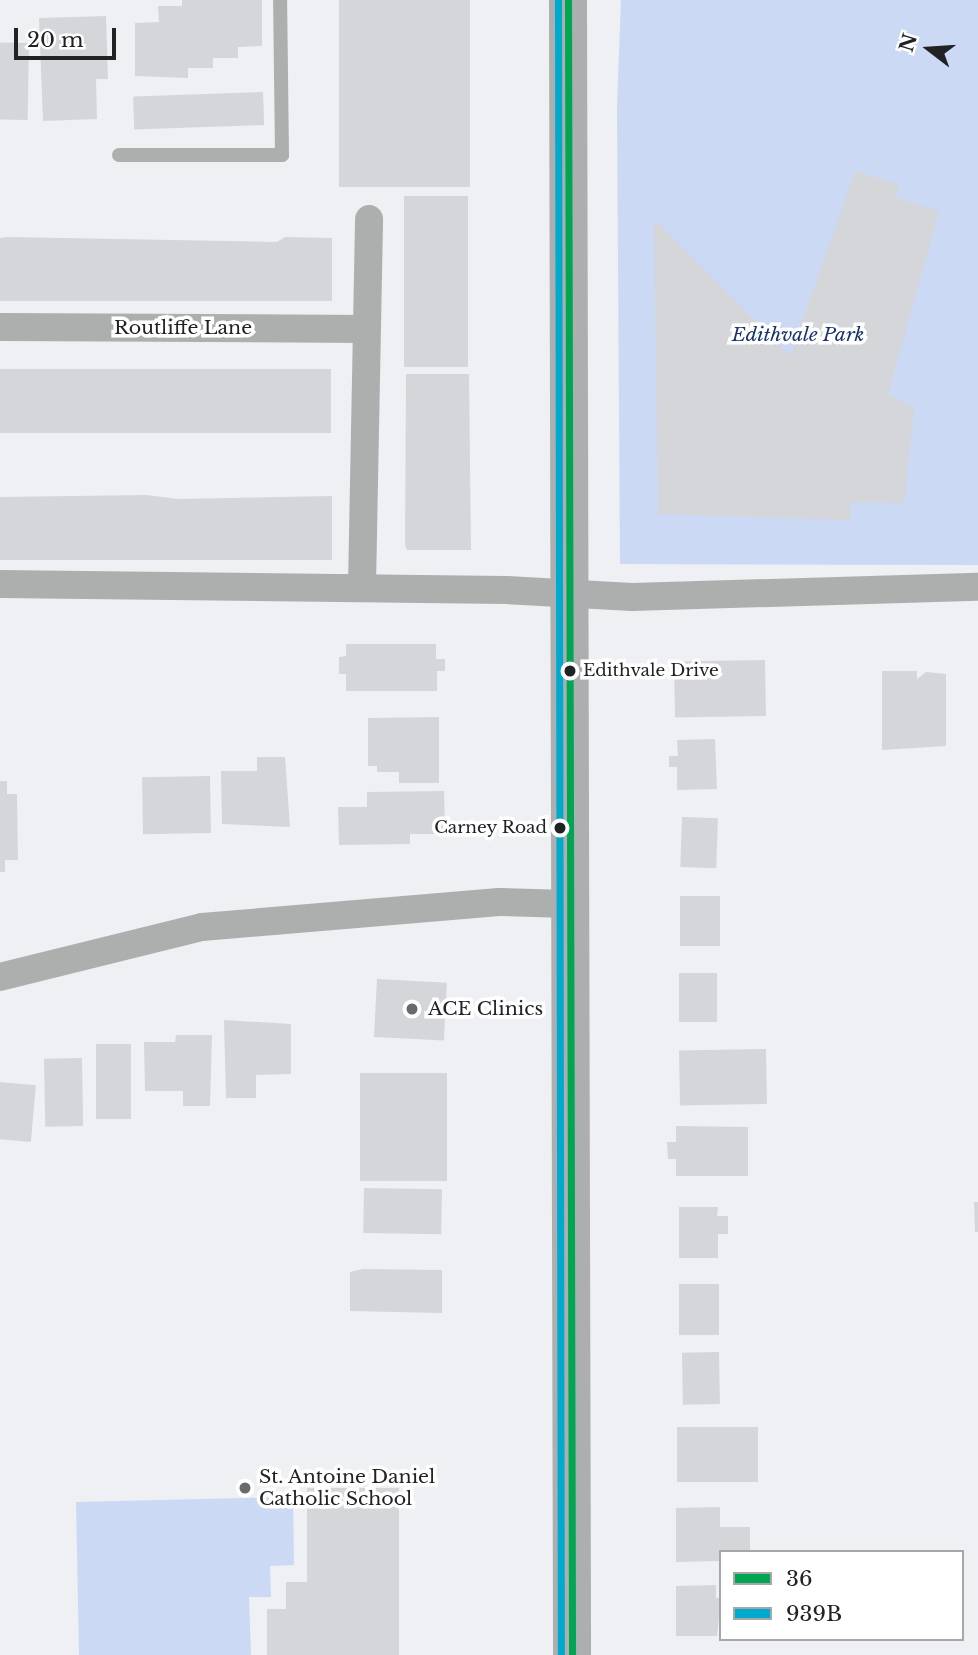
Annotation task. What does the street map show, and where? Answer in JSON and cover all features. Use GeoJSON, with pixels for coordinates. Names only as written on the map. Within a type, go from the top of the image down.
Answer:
{"type":"FeatureCollection","features":[{"type":"Feature","properties":{"kind":"main road"},"geometry":{"type":"LineString","coordinates":[[569,0],[572,1655]]}},
{"type":"Feature","properties":{"kind":"street"},"geometry":{"type":"LineString","coordinates":[[362,587],[369,219]]}},
{"type":"Feature","properties":{"kind":"street","name":"Routliffe Lane"},"geometry":{"type":"LineString","coordinates":[[0,327],[366,329]]}},
{"type":"Feature","properties":{"kind":"street"},"geometry":{"type":"LineString","coordinates":[[0,584],[362,587],[570,592],[632,597],[978,587]]}},
{"type":"Feature","properties":{"kind":"street"},"geometry":{"type":"LineString","coordinates":[[0,978],[202,927],[499,902],[569,904]]}},
{"type":"Feature","properties":{"kind":"lane"},"geometry":{"type":"LineString","coordinates":[[119,155],[282,155],[280,0]]}},
{"type":"Feature","properties":{"kind":"green space","name":"Edithvale Park"},"geometry":{"type":"Polygon","coordinates":[[[621,0],[978,0],[978,565],[620,564],[617,107],[621,0]]]}},
{"type":"Feature","properties":{"kind":"green space"},"geometry":{"type":"Polygon","coordinates":[[[293,1497],[294,1565],[270,1566],[271,1597],[249,1597],[251,1655],[79,1655],[76,1502],[293,1497]]]}},
{"type":"Feature","properties":{"kind":"building"},"geometry":{"type":"Polygon","coordinates":[[[182,0],[262,0],[262,46],[238,47],[238,58],[213,58],[213,68],[188,68],[188,78],[135,76],[135,23],[159,22],[158,6],[182,6],[182,0]]]}},
{"type":"Feature","properties":{"kind":"building"},"geometry":{"type":"Polygon","coordinates":[[[339,0],[470,0],[470,187],[339,187],[339,0]]]}},
{"type":"Feature","properties":{"kind":"building"},"geometry":{"type":"Polygon","coordinates":[[[106,16],[108,79],[96,79],[97,119],[43,121],[39,18],[106,16]]]}},
{"type":"Feature","properties":{"kind":"building"},"geometry":{"type":"Polygon","coordinates":[[[0,42],[29,43],[28,120],[0,120],[0,42]]]}},
{"type":"Feature","properties":{"kind":"building"},"geometry":{"type":"Polygon","coordinates":[[[263,92],[264,125],[134,130],[133,97],[263,92]]]}},
{"type":"Feature","properties":{"kind":"building"},"geometry":{"type":"Polygon","coordinates":[[[855,171],[899,184],[896,198],[939,211],[888,394],[914,408],[904,503],[851,502],[850,520],[658,514],[654,219],[790,356],[855,171]]]}},
{"type":"Feature","properties":{"kind":"building"},"geometry":{"type":"Polygon","coordinates":[[[404,196],[468,196],[468,367],[404,367],[404,196]]]}},
{"type":"Feature","properties":{"kind":"building"},"geometry":{"type":"Polygon","coordinates":[[[285,237],[332,238],[332,301],[0,301],[0,238],[277,242],[285,237]]]}},
{"type":"Feature","properties":{"kind":"building"},"geometry":{"type":"Polygon","coordinates":[[[0,369],[331,369],[331,433],[0,433],[0,369]]]}},
{"type":"Feature","properties":{"kind":"building"},"geometry":{"type":"Polygon","coordinates":[[[406,374],[469,374],[471,550],[407,550],[405,545],[406,374]]]}},
{"type":"Feature","properties":{"kind":"building"},"geometry":{"type":"Polygon","coordinates":[[[146,495],[178,499],[332,496],[332,560],[0,560],[0,497],[146,495]]]}},
{"type":"Feature","properties":{"kind":"building"},"geometry":{"type":"Polygon","coordinates":[[[346,644],[436,644],[436,659],[445,659],[445,671],[437,671],[437,691],[346,691],[346,674],[339,674],[339,657],[346,656],[346,644]]]}},
{"type":"Feature","properties":{"kind":"building"},"geometry":{"type":"Polygon","coordinates":[[[765,660],[766,716],[675,718],[674,662],[765,660]]]}},
{"type":"Feature","properties":{"kind":"building"},"geometry":{"type":"Polygon","coordinates":[[[882,671],[917,671],[917,679],[926,672],[946,674],[946,746],[882,750],[882,671]]]}},
{"type":"Feature","properties":{"kind":"building"},"geometry":{"type":"Polygon","coordinates":[[[439,717],[439,783],[399,783],[399,772],[377,772],[377,766],[368,766],[368,718],[439,717]]]}},
{"type":"Feature","properties":{"kind":"building"},"geometry":{"type":"Polygon","coordinates":[[[715,739],[717,789],[677,790],[677,767],[669,767],[669,756],[678,756],[677,740],[715,739]]]}},
{"type":"Feature","properties":{"kind":"building"},"geometry":{"type":"Polygon","coordinates":[[[257,757],[285,757],[290,827],[222,824],[221,771],[257,771],[257,757]]]}},
{"type":"Feature","properties":{"kind":"building"},"geometry":{"type":"Polygon","coordinates":[[[210,776],[211,833],[143,834],[142,777],[210,776]]]}},
{"type":"Feature","properties":{"kind":"building"},"geometry":{"type":"Polygon","coordinates":[[[0,781],[7,781],[7,794],[17,794],[18,860],[5,860],[5,872],[0,872],[0,781]]]}},
{"type":"Feature","properties":{"kind":"building"},"geometry":{"type":"Polygon","coordinates":[[[444,791],[445,834],[410,834],[410,844],[339,845],[338,807],[367,807],[367,792],[444,791]]]}},
{"type":"Feature","properties":{"kind":"building"},"geometry":{"type":"Polygon","coordinates":[[[682,817],[718,818],[716,868],[680,867],[682,817]]]}},
{"type":"Feature","properties":{"kind":"building"},"geometry":{"type":"Polygon","coordinates":[[[680,896],[720,896],[720,946],[680,946],[680,896]]]}},
{"type":"Feature","properties":{"kind":"building"},"geometry":{"type":"Polygon","coordinates":[[[679,973],[717,973],[717,1022],[679,1022],[679,973]]]}},
{"type":"Feature","properties":{"kind":"building","name":"ACE Clinics"},"geometry":{"type":"Polygon","coordinates":[[[377,979],[447,983],[444,1041],[374,1037],[377,979]]]}},
{"type":"Feature","properties":{"kind":"building"},"geometry":{"type":"Polygon","coordinates":[[[224,1020],[291,1024],[291,1074],[256,1075],[256,1098],[226,1098],[224,1020]]]}},
{"type":"Feature","properties":{"kind":"building"},"geometry":{"type":"Polygon","coordinates":[[[176,1035],[212,1035],[210,1106],[183,1106],[183,1091],[145,1091],[144,1042],[175,1042],[176,1035]]]}},
{"type":"Feature","properties":{"kind":"building"},"geometry":{"type":"Polygon","coordinates":[[[96,1044],[131,1044],[131,1119],[96,1119],[96,1044]]]}},
{"type":"Feature","properties":{"kind":"building"},"geometry":{"type":"Polygon","coordinates":[[[766,1049],[767,1104],[680,1106],[679,1051],[766,1049]]]}},
{"type":"Feature","properties":{"kind":"building"},"geometry":{"type":"Polygon","coordinates":[[[82,1058],[83,1126],[45,1127],[44,1059],[82,1058]]]}},
{"type":"Feature","properties":{"kind":"building"},"geometry":{"type":"Polygon","coordinates":[[[360,1073],[447,1073],[447,1181],[360,1181],[360,1073]]]}},
{"type":"Feature","properties":{"kind":"building"},"geometry":{"type":"Polygon","coordinates":[[[0,1082],[36,1085],[31,1142],[0,1139],[0,1082]]]}},
{"type":"Feature","properties":{"kind":"building"},"geometry":{"type":"Polygon","coordinates":[[[676,1126],[748,1127],[748,1176],[676,1176],[676,1159],[668,1159],[667,1142],[676,1142],[676,1126]]]}},
{"type":"Feature","properties":{"kind":"building"},"geometry":{"type":"Polygon","coordinates":[[[364,1188],[442,1189],[441,1234],[363,1233],[364,1188]]]}},
{"type":"Feature","properties":{"kind":"building"},"geometry":{"type":"Polygon","coordinates":[[[974,1202],[978,1202],[978,1232],[975,1232],[974,1202]]]}},
{"type":"Feature","properties":{"kind":"building"},"geometry":{"type":"Polygon","coordinates":[[[679,1207],[718,1207],[717,1216],[728,1216],[728,1234],[718,1234],[718,1258],[679,1258],[679,1207]]]}},
{"type":"Feature","properties":{"kind":"building"},"geometry":{"type":"Polygon","coordinates":[[[363,1269],[442,1270],[442,1313],[350,1311],[350,1272],[363,1269]]]}},
{"type":"Feature","properties":{"kind":"building"},"geometry":{"type":"Polygon","coordinates":[[[679,1284],[719,1284],[719,1335],[679,1335],[679,1284]]]}},
{"type":"Feature","properties":{"kind":"building"},"geometry":{"type":"Polygon","coordinates":[[[719,1352],[720,1404],[683,1405],[682,1353],[719,1352]]]}},
{"type":"Feature","properties":{"kind":"building"},"geometry":{"type":"Polygon","coordinates":[[[677,1427],[758,1427],[758,1482],[677,1482],[677,1427]]]}},
{"type":"Feature","properties":{"kind":"building"},"geometry":{"type":"Polygon","coordinates":[[[307,1488],[399,1488],[399,1655],[267,1655],[267,1609],[286,1609],[286,1582],[307,1582],[307,1488]]]}},
{"type":"Feature","properties":{"kind":"building"},"geometry":{"type":"Polygon","coordinates":[[[720,1507],[720,1527],[750,1527],[750,1550],[719,1550],[719,1561],[676,1562],[676,1508],[720,1507]]]}},
{"type":"Feature","properties":{"kind":"building"},"geometry":{"type":"Polygon","coordinates":[[[716,1585],[716,1598],[719,1598],[717,1636],[676,1636],[676,1586],[716,1585]]]}},
{"type":"Feature","properties":{"kind":"transit line","name":"939B"},"geometry":{"type":"LineString","coordinates":[[558,0],[561,1655]]}},
{"type":"Feature","properties":{"kind":"transit line","name":"36"},"geometry":{"type":"LineString","coordinates":[[568,0],[572,1655]]}},
{"type":"Feature","properties":{"kind":"place","name":"Edithvale Drive"},"geometry":{"type":"Point","coordinates":[570,671]}},
{"type":"Feature","properties":{"kind":"place","name":"Carney Road"},"geometry":{"type":"Point","coordinates":[560,828]}},
{"type":"Feature","properties":{"kind":"place","name":"ACE Clinics"},"geometry":{"type":"Point","coordinates":[412,1009]}},
{"type":"Feature","properties":{"kind":"place","name":"St. Antoine Daniel Catholic School"},"geometry":{"type":"Point","coordinates":[245,1488]}}]}
